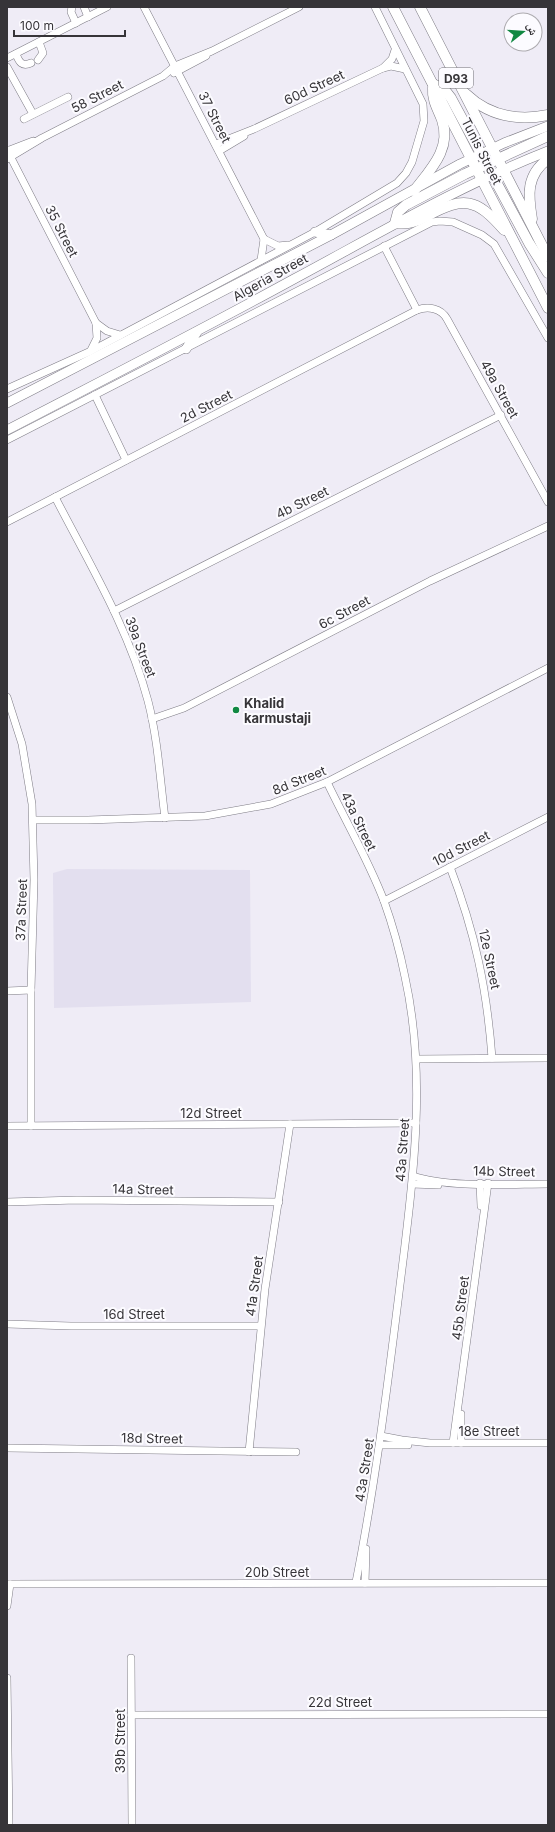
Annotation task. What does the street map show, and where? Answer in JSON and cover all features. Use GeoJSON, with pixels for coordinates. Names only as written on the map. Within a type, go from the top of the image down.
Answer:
{"type":"FeatureCollection","features":[{"type":"Feature","properties":{"kind":"main road","name":"Tunis Street"},"geometry":{"type":"LineString","coordinates":[[393,7],[548,308]]}},
{"type":"Feature","properties":{"kind":"main road","name":"Tunis Street"},"geometry":{"type":"LineString","coordinates":[[420,7],[548,256]]}},
{"type":"Feature","properties":{"kind":"main road"},"geometry":{"type":"LineString","coordinates":[[414,191],[438,160],[444,144],[444,128],[434,101],[433,84],[444,89],[451,98],[529,243],[548,273]]}},
{"type":"Feature","properties":{"kind":"main road"},"geometry":{"type":"LineString","coordinates":[[463,91],[481,106],[500,114],[527,118],[548,115]]}},
{"type":"Feature","properties":{"kind":"main road","name":"Algeria Street"},"geometry":{"type":"LineString","coordinates":[[7,403],[331,235],[471,159],[548,126]]}},
{"type":"Feature","properties":{"kind":"main road"},"geometry":{"type":"LineString","coordinates":[[515,242],[486,212],[470,204],[450,204],[411,224],[395,223],[398,212],[402,207],[486,164],[548,136]]}},
{"type":"Feature","properties":{"kind":"main road","name":"Algeria Street"},"geometry":{"type":"LineString","coordinates":[[7,430],[198,331],[395,223],[492,174],[548,151]]}},
{"type":"Feature","properties":{"kind":"main road"},"geometry":{"type":"LineString","coordinates":[[534,229],[528,197],[529,184],[537,169],[548,159]]}},
{"type":"Feature","properties":{"kind":"main road"},"geometry":{"type":"LineString","coordinates":[[315,232],[331,235]]}},
{"type":"Feature","properties":{"kind":"main road"},"geometry":{"type":"LineString","coordinates":[[186,349],[198,331]]}},
{"type":"Feature","properties":{"kind":"street"},"geometry":{"type":"LineString","coordinates":[[72,7],[71,12],[76,23]]}},
{"type":"Feature","properties":{"kind":"street"},"geometry":{"type":"LineString","coordinates":[[84,7],[88,17]]}},
{"type":"Feature","properties":{"kind":"street"},"geometry":{"type":"LineString","coordinates":[[7,58],[107,7]]}},
{"type":"Feature","properties":{"kind":"street","name":"37 Street"},"geometry":{"type":"LineString","coordinates":[[144,7],[264,239]]}},
{"type":"Feature","properties":{"kind":"street","name":"58 Street"},"geometry":{"type":"LineString","coordinates":[[8,154],[299,7]]}},
{"type":"Feature","properties":{"kind":"street"},"geometry":{"type":"LineString","coordinates":[[7,389],[91,351],[315,232],[397,183],[410,168],[424,125],[425,113],[423,104],[375,7]]}},
{"type":"Feature","properties":{"kind":"street"},"geometry":{"type":"LineString","coordinates":[[16,54],[23,64],[35,61],[43,53],[40,42]]}},
{"type":"Feature","properties":{"kind":"street","name":"60d Street"},"geometry":{"type":"LineString","coordinates":[[383,68],[392,60],[395,50]]}},
{"type":"Feature","properties":{"kind":"street","name":"60d Street"},"geometry":{"type":"LineString","coordinates":[[216,144],[254,129],[383,68],[391,66],[405,69]]}},
{"type":"Feature","properties":{"kind":"street"},"geometry":{"type":"LineString","coordinates":[[7,67],[33,114]]}},
{"type":"Feature","properties":{"kind":"street"},"geometry":{"type":"LineString","coordinates":[[24,119],[68,97]]}},
{"type":"Feature","properties":{"kind":"street","name":"60d Street"},"geometry":{"type":"LineString","coordinates":[[219,151],[254,129]]}},
{"type":"Feature","properties":{"kind":"street","name":"35 Street"},"geometry":{"type":"LineString","coordinates":[[8,154],[96,323]]}},
{"type":"Feature","properties":{"kind":"street"},"geometry":{"type":"LineString","coordinates":[[7,440],[258,311],[306,288],[423,226],[440,220],[453,222],[488,238],[499,252],[548,338]]}},
{"type":"Feature","properties":{"kind":"street"},"geometry":{"type":"LineString","coordinates":[[261,260],[264,239],[278,246],[291,245]]}},
{"type":"Feature","properties":{"kind":"street"},"geometry":{"type":"LineString","coordinates":[[384,246],[417,310]]}},
{"type":"Feature","properties":{"kind":"street","name":"49a Street"},"geometry":{"type":"LineString","coordinates":[[417,310],[433,308],[446,316],[548,502]]}},
{"type":"Feature","properties":{"kind":"street","name":"2d Street"},"geometry":{"type":"LineString","coordinates":[[7,522],[417,310]]}},
{"type":"Feature","properties":{"kind":"street"},"geometry":{"type":"LineString","coordinates":[[96,323],[107,331],[120,335]]}},
{"type":"Feature","properties":{"kind":"street"},"geometry":{"type":"LineString","coordinates":[[91,351],[97,338],[96,323]]}},
{"type":"Feature","properties":{"kind":"street"},"geometry":{"type":"LineString","coordinates":[[95,394],[126,460]]}},
{"type":"Feature","properties":{"kind":"street","name":"4b Street"},"geometry":{"type":"LineString","coordinates":[[114,611],[501,415]]}},
{"type":"Feature","properties":{"kind":"street","name":"39a Street"},"geometry":{"type":"LineString","coordinates":[[55,497],[114,611],[136,662],[152,719],[159,758],[165,818]]}},
{"type":"Feature","properties":{"kind":"street","name":"6c Street"},"geometry":{"type":"LineString","coordinates":[[152,719],[184,708],[430,581],[548,526]]}},
{"type":"Feature","properties":{"kind":"street","name":"8d Street"},"geometry":{"type":"LineString","coordinates":[[33,820],[206,816],[250,809],[290,798],[327,782],[548,668]]}},
{"type":"Feature","properties":{"kind":"street","name":"37a Street"},"geometry":{"type":"LineString","coordinates":[[7,697],[22,744],[29,777],[33,820],[34,880],[31,990],[31,1126]]}},
{"type":"Feature","properties":{"kind":"street","name":"43a Street"},"geometry":{"type":"LineString","coordinates":[[327,782],[384,901],[406,979],[417,1059],[413,1176],[380,1445],[366,1533],[356,1582]]}},
{"type":"Feature","properties":{"kind":"street","name":"10d Street"},"geometry":{"type":"LineString","coordinates":[[384,901],[548,817]]}},
{"type":"Feature","properties":{"kind":"street","name":"12e Street"},"geometry":{"type":"LineString","coordinates":[[450,867],[475,939],[484,978],[492,1058]]}},
{"type":"Feature","properties":{"kind":"street"},"geometry":{"type":"LineString","coordinates":[[7,991],[31,990]]}},
{"type":"Feature","properties":{"kind":"street"},"geometry":{"type":"LineString","coordinates":[[417,1059],[548,1058]]}},
{"type":"Feature","properties":{"kind":"street","name":"12d Street"},"geometry":{"type":"LineString","coordinates":[[7,1126],[416,1123]]}},
{"type":"Feature","properties":{"kind":"street","name":"41a Street"},"geometry":{"type":"LineString","coordinates":[[249,1452],[260,1326],[290,1124]]}},
{"type":"Feature","properties":{"kind":"street","name":"14b Street"},"geometry":{"type":"LineString","coordinates":[[413,1176],[460,1183]]}},
{"type":"Feature","properties":{"kind":"street","name":"45b Street"},"geometry":{"type":"LineString","coordinates":[[453,1443],[483,1222],[484,1183]]}},
{"type":"Feature","properties":{"kind":"street","name":"14b Street"},"geometry":{"type":"LineString","coordinates":[[412,1184],[548,1184]]}},
{"type":"Feature","properties":{"kind":"street","name":"14a Street"},"geometry":{"type":"LineString","coordinates":[[7,1202],[85,1200],[278,1202]]}},
{"type":"Feature","properties":{"kind":"street","name":"16d Street"},"geometry":{"type":"LineString","coordinates":[[7,1324],[71,1326],[260,1326]]}},
{"type":"Feature","properties":{"kind":"street","name":"45b Street"},"geometry":{"type":"LineString","coordinates":[[460,1398],[461,1443]]}},
{"type":"Feature","properties":{"kind":"street","name":"18e Street"},"geometry":{"type":"LineString","coordinates":[[381,1436],[430,1443]]}},
{"type":"Feature","properties":{"kind":"street","name":"18e Street"},"geometry":{"type":"LineString","coordinates":[[380,1445],[430,1443],[548,1443]]}},
{"type":"Feature","properties":{"kind":"street","name":"18d Street"},"geometry":{"type":"LineString","coordinates":[[7,1448],[296,1452]]}},
{"type":"Feature","properties":{"kind":"street","name":"43a Street"},"geometry":{"type":"LineString","coordinates":[[365,1583],[366,1533]]}},
{"type":"Feature","properties":{"kind":"street","name":"20b Street"},"geometry":{"type":"LineString","coordinates":[[9,1584],[356,1582],[548,1583]]}},
{"type":"Feature","properties":{"kind":"street"},"geometry":{"type":"LineString","coordinates":[[7,1606],[9,1584]]}},
{"type":"Feature","properties":{"kind":"street","name":"39b Street"},"geometry":{"type":"LineString","coordinates":[[131,1658],[132,1825]]}},
{"type":"Feature","properties":{"kind":"street"},"geometry":{"type":"LineString","coordinates":[[7,1678],[9,1825]]}},
{"type":"Feature","properties":{"kind":"street","name":"22d Street"},"geometry":{"type":"LineString","coordinates":[[131,1715],[548,1714]]}},
{"type":"Feature","properties":{"kind":"shaded area"},"geometry":{"type":"Polygon","coordinates":[[[67,869],[250,870],[251,1002],[54,1008],[53,873],[67,869]]]}},
{"type":"Feature","properties":{"kind":"place","name":"Khalid karmustaji"},"geometry":{"type":"Point","coordinates":[236,710]}}]}
